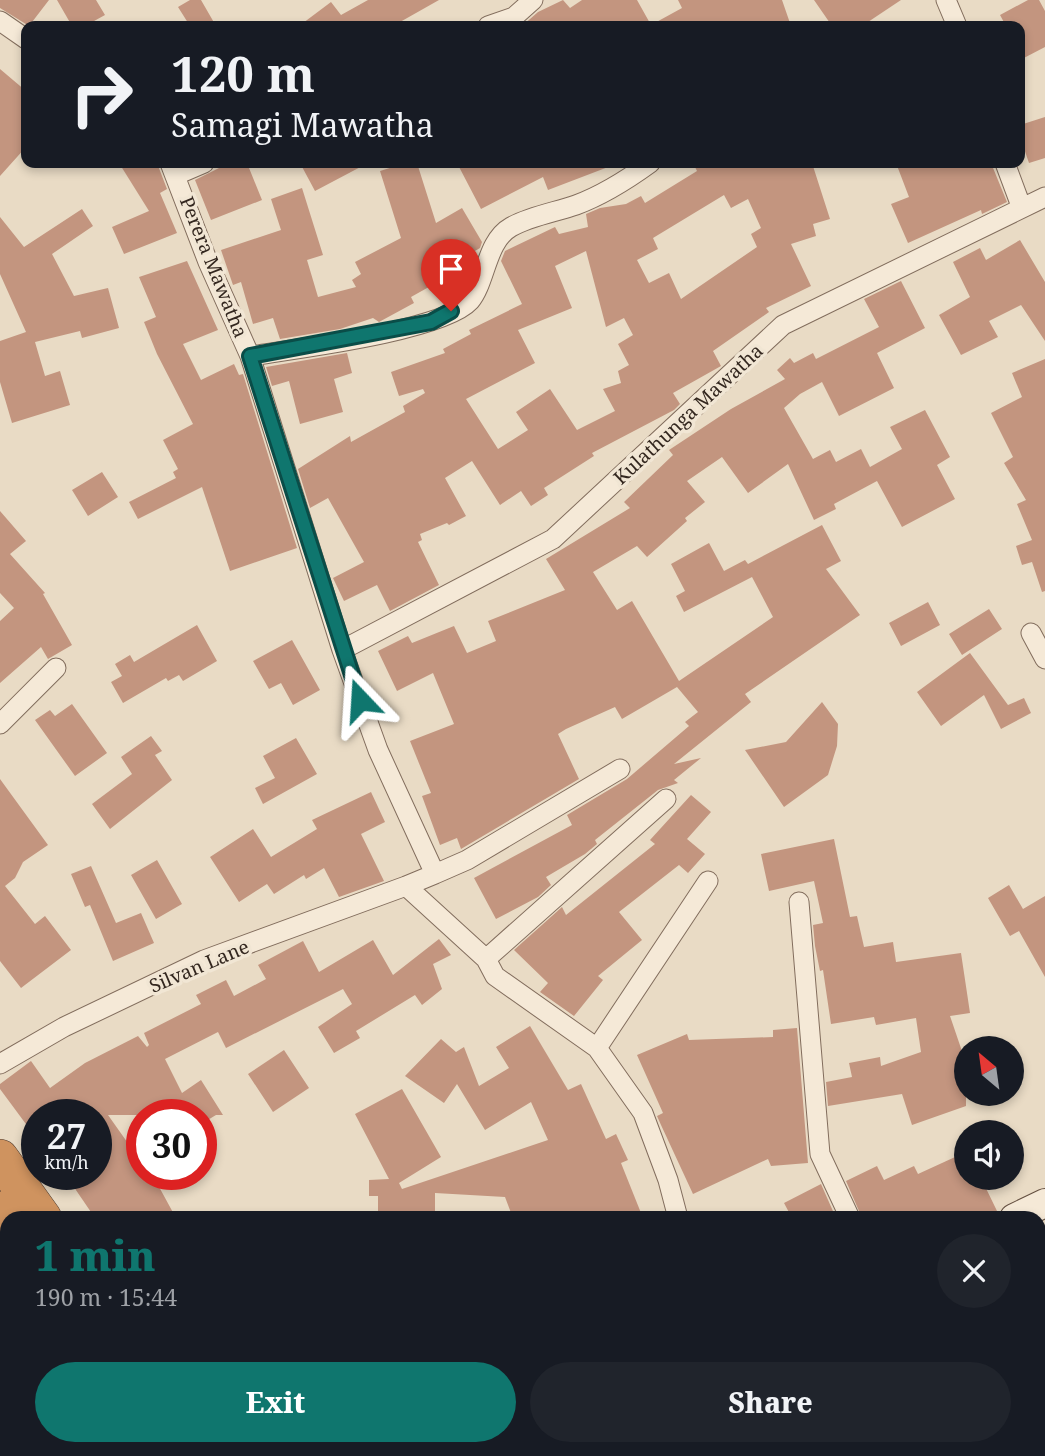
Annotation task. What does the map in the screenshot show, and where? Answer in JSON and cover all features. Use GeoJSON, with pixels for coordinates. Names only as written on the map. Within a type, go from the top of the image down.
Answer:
{"type":"FeatureCollection","features":[{"type":"Feature","properties":{"kind":"highway"},"geometry":{"type":"LineString","coordinates":[[0,1158],[38,1211]]}},
{"type":"Feature","properties":{"kind":"street"},"geometry":{"type":"LineString","coordinates":[[502,21],[514,17],[533,0]]}},
{"type":"Feature","properties":{"kind":"street"},"geometry":{"type":"LineString","coordinates":[[946,0],[950,21]]}},
{"type":"Feature","properties":{"kind":"street"},"geometry":{"type":"LineString","coordinates":[[0,21],[21,36]]}},
{"type":"Feature","properties":{"kind":"street"},"geometry":{"type":"LineString","coordinates":[[250,356],[431,322],[470,301],[489,256],[509,228],[579,204],[629,179],[643,168]]}},
{"type":"Feature","properties":{"kind":"street"},"geometry":{"type":"LineString","coordinates":[[1007,168],[1021,206]]}},
{"type":"Feature","properties":{"kind":"street","name":"Perera Mawatha"},"geometry":{"type":"LineString","coordinates":[[173,169],[208,262],[250,356],[342,650],[378,750],[435,874]]}},
{"type":"Feature","properties":{"kind":"street","name":"Kulathunga Mawatha"},"geometry":{"type":"LineString","coordinates":[[342,650],[553,539],[783,325],[1021,206],[1045,197]]}},
{"type":"Feature","properties":{"kind":"street"},"geometry":{"type":"LineString","coordinates":[[1031,633],[1045,659]]}},
{"type":"Feature","properties":{"kind":"street"},"geometry":{"type":"LineString","coordinates":[[0,724],[56,668]]}},
{"type":"Feature","properties":{"kind":"street"},"geometry":{"type":"LineString","coordinates":[[620,769],[467,860],[406,886],[486,960],[495,976],[597,1048],[643,1113],[668,1180],[676,1211]]}},
{"type":"Feature","properties":{"kind":"street"},"geometry":{"type":"LineString","coordinates":[[486,960],[666,799]]}},
{"type":"Feature","properties":{"kind":"street"},"geometry":{"type":"LineString","coordinates":[[597,1048],[708,881]]}},
{"type":"Feature","properties":{"kind":"street","name":"Silvan Lane"},"geometry":{"type":"LineString","coordinates":[[0,1064],[64,1027],[204,960],[406,886]]}},
{"type":"Feature","properties":{"kind":"street"},"geometry":{"type":"LineString","coordinates":[[799,901],[820,1154],[847,1211]]}},
{"type":"Feature","properties":{"kind":"street"},"geometry":{"type":"LineString","coordinates":[[1028,1211],[1045,1203]]}},
{"type":"Feature","properties":{"kind":"building"},"geometry":{"type":"Polygon","coordinates":[[[0,0],[49,0],[33,21],[21,21],[0,8],[0,0]]]}},
{"type":"Feature","properties":{"kind":"building"},"geometry":{"type":"Polygon","coordinates":[[[57,0],[96,0],[105,15],[94,21],[69,21],[57,0]]]}},
{"type":"Feature","properties":{"kind":"building"},"geometry":{"type":"Polygon","coordinates":[[[190,0],[201,0],[213,21],[187,21],[178,7],[190,0]]]}},
{"type":"Feature","properties":{"kind":"building"},"geometry":{"type":"Polygon","coordinates":[[[368,0],[439,0],[402,21],[306,21],[331,2],[341,15],[368,0]]]}},
{"type":"Feature","properties":{"kind":"building"},"geometry":{"type":"Polygon","coordinates":[[[563,0],[570,8],[582,0],[637,0],[649,21],[528,21],[538,12],[563,0]]]}},
{"type":"Feature","properties":{"kind":"building"},"geometry":{"type":"Polygon","coordinates":[[[678,0],[782,0],[789,21],[658,21],[682,8],[678,0]]]}},
{"type":"Feature","properties":{"kind":"building"},"geometry":{"type":"Polygon","coordinates":[[[814,0],[901,0],[870,21],[829,21],[814,0]]]}},
{"type":"Feature","properties":{"kind":"building"},"geometry":{"type":"Polygon","coordinates":[[[1028,0],[1039,0],[1045,11],[1045,47],[1025,57],[1025,21],[1003,21],[1000,15],[1028,0]]]}},
{"type":"Feature","properties":{"kind":"building"},"geometry":{"type":"Polygon","coordinates":[[[0,69],[21,87],[21,153],[0,176],[0,69]]]}},
{"type":"Feature","properties":{"kind":"building"},"geometry":{"type":"Polygon","coordinates":[[[1045,117],[1045,158],[1029,163],[1025,151],[1025,123],[1045,117]]]}},
{"type":"Feature","properties":{"kind":"building"},"geometry":{"type":"Polygon","coordinates":[[[122,168],[159,168],[167,189],[160,193],[177,233],[124,254],[112,227],[149,211],[122,168]]]}},
{"type":"Feature","properties":{"kind":"building"},"geometry":{"type":"Polygon","coordinates":[[[219,168],[249,168],[262,200],[211,220],[195,180],[219,168]]]}},
{"type":"Feature","properties":{"kind":"building"},"geometry":{"type":"Polygon","coordinates":[[[303,168],[359,168],[315,191],[303,168]]]}},
{"type":"Feature","properties":{"kind":"building"},"geometry":{"type":"Polygon","coordinates":[[[390,168],[419,168],[436,223],[462,208],[482,242],[480,248],[432,276],[436,283],[411,297],[414,303],[379,322],[373,318],[340,329],[280,339],[273,318],[253,324],[241,282],[233,285],[221,250],[281,230],[271,199],[302,188],[323,255],[307,260],[318,297],[356,287],[352,280],[361,274],[355,262],[401,238],[380,171],[390,168]]]}},
{"type":"Feature","properties":{"kind":"building"},"geometry":{"type":"Polygon","coordinates":[[[460,168],[606,168],[548,190],[543,177],[481,209],[460,168]]]}},
{"type":"Feature","properties":{"kind":"building"},"geometry":{"type":"Polygon","coordinates":[[[696,168],[814,168],[830,219],[813,224],[816,236],[791,244],[811,286],[766,308],[769,312],[713,351],[721,366],[673,393],[680,404],[674,410],[592,453],[594,456],[544,488],[548,495],[531,506],[521,491],[500,505],[472,461],[445,478],[466,516],[449,525],[447,523],[420,534],[422,540],[418,542],[439,585],[390,611],[377,585],[344,601],[333,578],[364,562],[328,498],[310,508],[298,469],[350,436],[351,442],[405,412],[403,406],[425,393],[423,389],[399,396],[391,372],[445,353],[443,349],[471,334],[469,330],[522,304],[501,261],[505,251],[555,227],[559,234],[588,227],[586,214],[600,208],[626,204],[641,196],[645,203],[697,171],[696,168]],[[724,195],[653,238],[658,249],[637,260],[649,283],[669,273],[681,299],[757,247],[751,234],[761,228],[748,199],[731,208],[724,195]],[[586,251],[555,266],[572,308],[518,330],[535,363],[466,399],[498,449],[528,430],[516,412],[550,389],[577,430],[615,411],[603,389],[621,383],[618,371],[629,365],[618,344],[633,335],[624,318],[606,327],[586,251]]]}},
{"type":"Feature","properties":{"kind":"building"},"geometry":{"type":"Polygon","coordinates":[[[898,168],[993,168],[1007,202],[982,214],[981,210],[908,243],[891,204],[909,197],[898,168]]]}},
{"type":"Feature","properties":{"kind":"building"},"geometry":{"type":"Polygon","coordinates":[[[82,209],[93,226],[52,254],[74,296],[108,288],[119,328],[82,338],[80,331],[35,342],[45,376],[60,371],[70,405],[12,423],[0,382],[0,341],[26,332],[0,274],[0,217],[24,247],[82,209]]]}},
{"type":"Feature","properties":{"kind":"building"},"geometry":{"type":"Polygon","coordinates":[[[1020,240],[1045,282],[1045,341],[1021,305],[989,321],[998,337],[961,355],[939,315],[970,297],[953,262],[980,248],[986,260],[1020,240]]]}},
{"type":"Feature","properties":{"kind":"building"},"geometry":{"type":"Polygon","coordinates":[[[187,261],[218,330],[183,344],[201,380],[234,364],[239,375],[243,374],[297,548],[230,571],[202,487],[138,519],[129,502],[176,478],[173,472],[178,469],[163,440],[193,424],[157,354],[144,322],[156,317],[139,277],[187,261]]]}},
{"type":"Feature","properties":{"kind":"building"},"geometry":{"type":"Polygon","coordinates":[[[901,281],[925,328],[877,353],[894,388],[839,416],[822,382],[800,394],[784,408],[813,459],[830,450],[836,462],[861,449],[870,467],[902,449],[890,427],[925,410],[950,457],[937,465],[955,499],[902,527],[877,481],[834,504],[836,509],[814,520],[788,464],[748,493],[722,457],[687,481],[705,502],[685,518],[687,521],[647,557],[637,546],[593,572],[617,610],[632,601],[679,681],[773,617],[752,577],[684,612],[676,596],[685,591],[671,564],[709,543],[724,571],[745,560],[748,564],[822,525],[841,561],[826,569],[860,615],[745,694],[751,702],[674,764],[701,758],[674,780],[678,783],[658,790],[595,840],[597,844],[585,854],[546,877],[551,885],[538,897],[496,919],[474,878],[572,825],[567,815],[627,779],[689,726],[685,722],[698,712],[677,687],[622,719],[615,707],[566,729],[558,734],[579,779],[461,849],[457,838],[440,845],[422,796],[431,793],[410,741],[454,724],[433,673],[397,691],[378,651],[408,636],[412,643],[454,626],[467,653],[496,641],[488,621],[565,590],[546,559],[630,508],[624,502],[673,455],[669,450],[731,409],[785,379],[777,370],[790,358],[794,363],[813,353],[816,359],[879,327],[864,299],[901,281]]]}},
{"type":"Feature","properties":{"kind":"building"},"geometry":{"type":"Polygon","coordinates":[[[347,353],[352,373],[334,379],[343,412],[300,424],[289,381],[272,386],[266,367],[347,353]]]}},
{"type":"Feature","properties":{"kind":"building"},"geometry":{"type":"Polygon","coordinates":[[[1045,359],[1045,591],[1042,592],[1032,562],[1022,565],[1016,546],[1032,540],[1017,504],[1026,500],[1004,463],[1013,457],[991,413],[1022,397],[1012,373],[1045,359]]]}},
{"type":"Feature","properties":{"kind":"building"},"geometry":{"type":"Polygon","coordinates":[[[102,472],[118,497],[88,516],[72,490],[102,472]]]}},
{"type":"Feature","properties":{"kind":"building"},"geometry":{"type":"Polygon","coordinates":[[[0,511],[26,541],[10,554],[45,593],[43,594],[72,645],[48,659],[41,647],[0,683],[0,621],[14,608],[0,593],[0,511]]]}},
{"type":"Feature","properties":{"kind":"building"},"geometry":{"type":"Polygon","coordinates":[[[928,602],[940,625],[901,646],[889,623],[928,602]]]}},
{"type":"Feature","properties":{"kind":"building"},"geometry":{"type":"Polygon","coordinates":[[[989,609],[1002,629],[962,655],[949,634],[989,609]]]}},
{"type":"Feature","properties":{"kind":"building"},"geometry":{"type":"Polygon","coordinates":[[[197,625],[217,661],[183,681],[179,675],[168,681],[166,678],[123,703],[111,682],[122,676],[115,664],[130,655],[134,662],[197,625]]]}},
{"type":"Feature","properties":{"kind":"building"},"geometry":{"type":"Polygon","coordinates":[[[292,640],[320,690],[293,705],[281,683],[269,689],[253,661],[292,640]]]}},
{"type":"Feature","properties":{"kind":"building"},"geometry":{"type":"Polygon","coordinates":[[[970,653],[1008,705],[1024,698],[1031,713],[1001,729],[984,695],[941,726],[917,692],[970,653]]]}},
{"type":"Feature","properties":{"kind":"building"},"geometry":{"type":"Polygon","coordinates":[[[822,702],[838,724],[837,746],[828,775],[784,807],[745,750],[786,742],[822,702]]]}},
{"type":"Feature","properties":{"kind":"building"},"geometry":{"type":"Polygon","coordinates":[[[72,704],[107,753],[75,776],[35,720],[50,710],[55,716],[72,704]]]}},
{"type":"Feature","properties":{"kind":"building"},"geometry":{"type":"Polygon","coordinates":[[[151,736],[162,751],[155,755],[172,780],[110,829],[92,804],[132,774],[121,757],[151,736]]]}},
{"type":"Feature","properties":{"kind":"building"},"geometry":{"type":"Polygon","coordinates":[[[296,738],[317,774],[263,804],[255,788],[275,778],[263,756],[296,738]]]}},
{"type":"Feature","properties":{"kind":"building"},"geometry":{"type":"Polygon","coordinates":[[[0,779],[48,845],[23,862],[15,878],[5,886],[35,924],[45,916],[71,950],[21,988],[0,961],[0,779]]]}},
{"type":"Feature","properties":{"kind":"building"},"geometry":{"type":"Polygon","coordinates":[[[371,792],[385,822],[361,834],[384,881],[339,897],[324,868],[306,879],[304,875],[274,894],[267,884],[239,902],[210,857],[253,829],[271,857],[317,829],[312,820],[371,792]]]}},
{"type":"Feature","properties":{"kind":"building"},"geometry":{"type":"Polygon","coordinates":[[[691,795],[711,812],[687,839],[705,854],[688,873],[679,865],[619,912],[642,940],[598,976],[603,980],[574,1016],[540,992],[548,983],[514,950],[562,907],[566,915],[655,844],[650,840],[691,795]]]}},
{"type":"Feature","properties":{"kind":"building"},"geometry":{"type":"Polygon","coordinates":[[[834,839],[850,917],[857,916],[864,947],[893,942],[896,962],[961,953],[970,1013],[950,1016],[957,1036],[954,1036],[954,1106],[966,1106],[912,1125],[902,1094],[828,1106],[826,1082],[852,1077],[849,1063],[880,1057],[881,1066],[921,1052],[916,1018],[876,1025],[874,1017],[831,1024],[823,970],[820,971],[815,946],[813,925],[823,923],[814,881],[769,891],[761,854],[834,839]]]}},
{"type":"Feature","properties":{"kind":"building"},"geometry":{"type":"Polygon","coordinates":[[[157,860],[182,904],[156,919],[131,875],[157,860]]]}},
{"type":"Feature","properties":{"kind":"building"},"geometry":{"type":"Polygon","coordinates":[[[91,866],[116,923],[141,913],[154,943],[113,961],[90,905],[85,907],[71,874],[91,866]]]}},
{"type":"Feature","properties":{"kind":"building"},"geometry":{"type":"Polygon","coordinates":[[[1009,885],[1023,909],[1045,896],[1045,977],[1019,931],[1010,936],[988,898],[1009,885]]]}},
{"type":"Feature","properties":{"kind":"building"},"geometry":{"type":"Polygon","coordinates":[[[439,939],[451,955],[433,964],[442,989],[422,1005],[415,995],[356,1031],[360,1038],[334,1053],[318,1027],[352,1004],[343,989],[226,1048],[218,1032],[165,1059],[182,1093],[201,1080],[213,1099],[126,1099],[126,1115],[112,1115],[112,1099],[21,1099],[21,1117],[0,1089],[0,1084],[31,1061],[50,1088],[85,1063],[138,1036],[147,1047],[149,1045],[144,1033],[201,1004],[196,995],[226,980],[234,996],[266,979],[258,965],[303,941],[319,972],[373,940],[393,975],[439,939]]]}},
{"type":"Feature","properties":{"kind":"building"},"geometry":{"type":"Polygon","coordinates":[[[530,1026],[568,1090],[581,1084],[606,1139],[616,1134],[628,1160],[621,1163],[640,1211],[510,1211],[505,1197],[435,1193],[435,1211],[378,1211],[378,1196],[369,1196],[369,1180],[389,1179],[355,1114],[402,1089],[441,1157],[399,1183],[402,1189],[548,1140],[531,1102],[485,1130],[457,1084],[444,1103],[405,1076],[441,1039],[456,1052],[464,1047],[479,1086],[509,1068],[496,1047],[530,1026]]]}},
{"type":"Feature","properties":{"kind":"building"},"geometry":{"type":"Polygon","coordinates":[[[797,1028],[808,1163],[771,1166],[768,1159],[693,1194],[657,1116],[663,1113],[637,1055],[687,1034],[689,1040],[773,1037],[773,1030],[797,1028]]]}},
{"type":"Feature","properties":{"kind":"building"},"geometry":{"type":"Polygon","coordinates":[[[284,1050],[309,1088],[273,1112],[248,1074],[284,1050]]]}},
{"type":"Feature","properties":{"kind":"building"},"geometry":{"type":"Polygon","coordinates":[[[112,1121],[126,1140],[126,1190],[161,1190],[172,1211],[90,1211],[76,1190],[112,1190],[112,1121]]]}},
{"type":"Feature","properties":{"kind":"building"},"geometry":{"type":"Polygon","coordinates":[[[954,1158],[954,1190],[987,1190],[997,1211],[859,1211],[846,1181],[877,1166],[884,1180],[914,1166],[918,1174],[954,1158]]]}},
{"type":"Feature","properties":{"kind":"building"},"geometry":{"type":"Polygon","coordinates":[[[821,1184],[833,1211],[788,1211],[784,1203],[821,1184]]]}},
{"type":"Feature","properties":{"kind":"route"},"geometry":{"type":"LineString","coordinates":[[360,700],[250,356],[344,341],[431,322],[451,311]]}}]}
